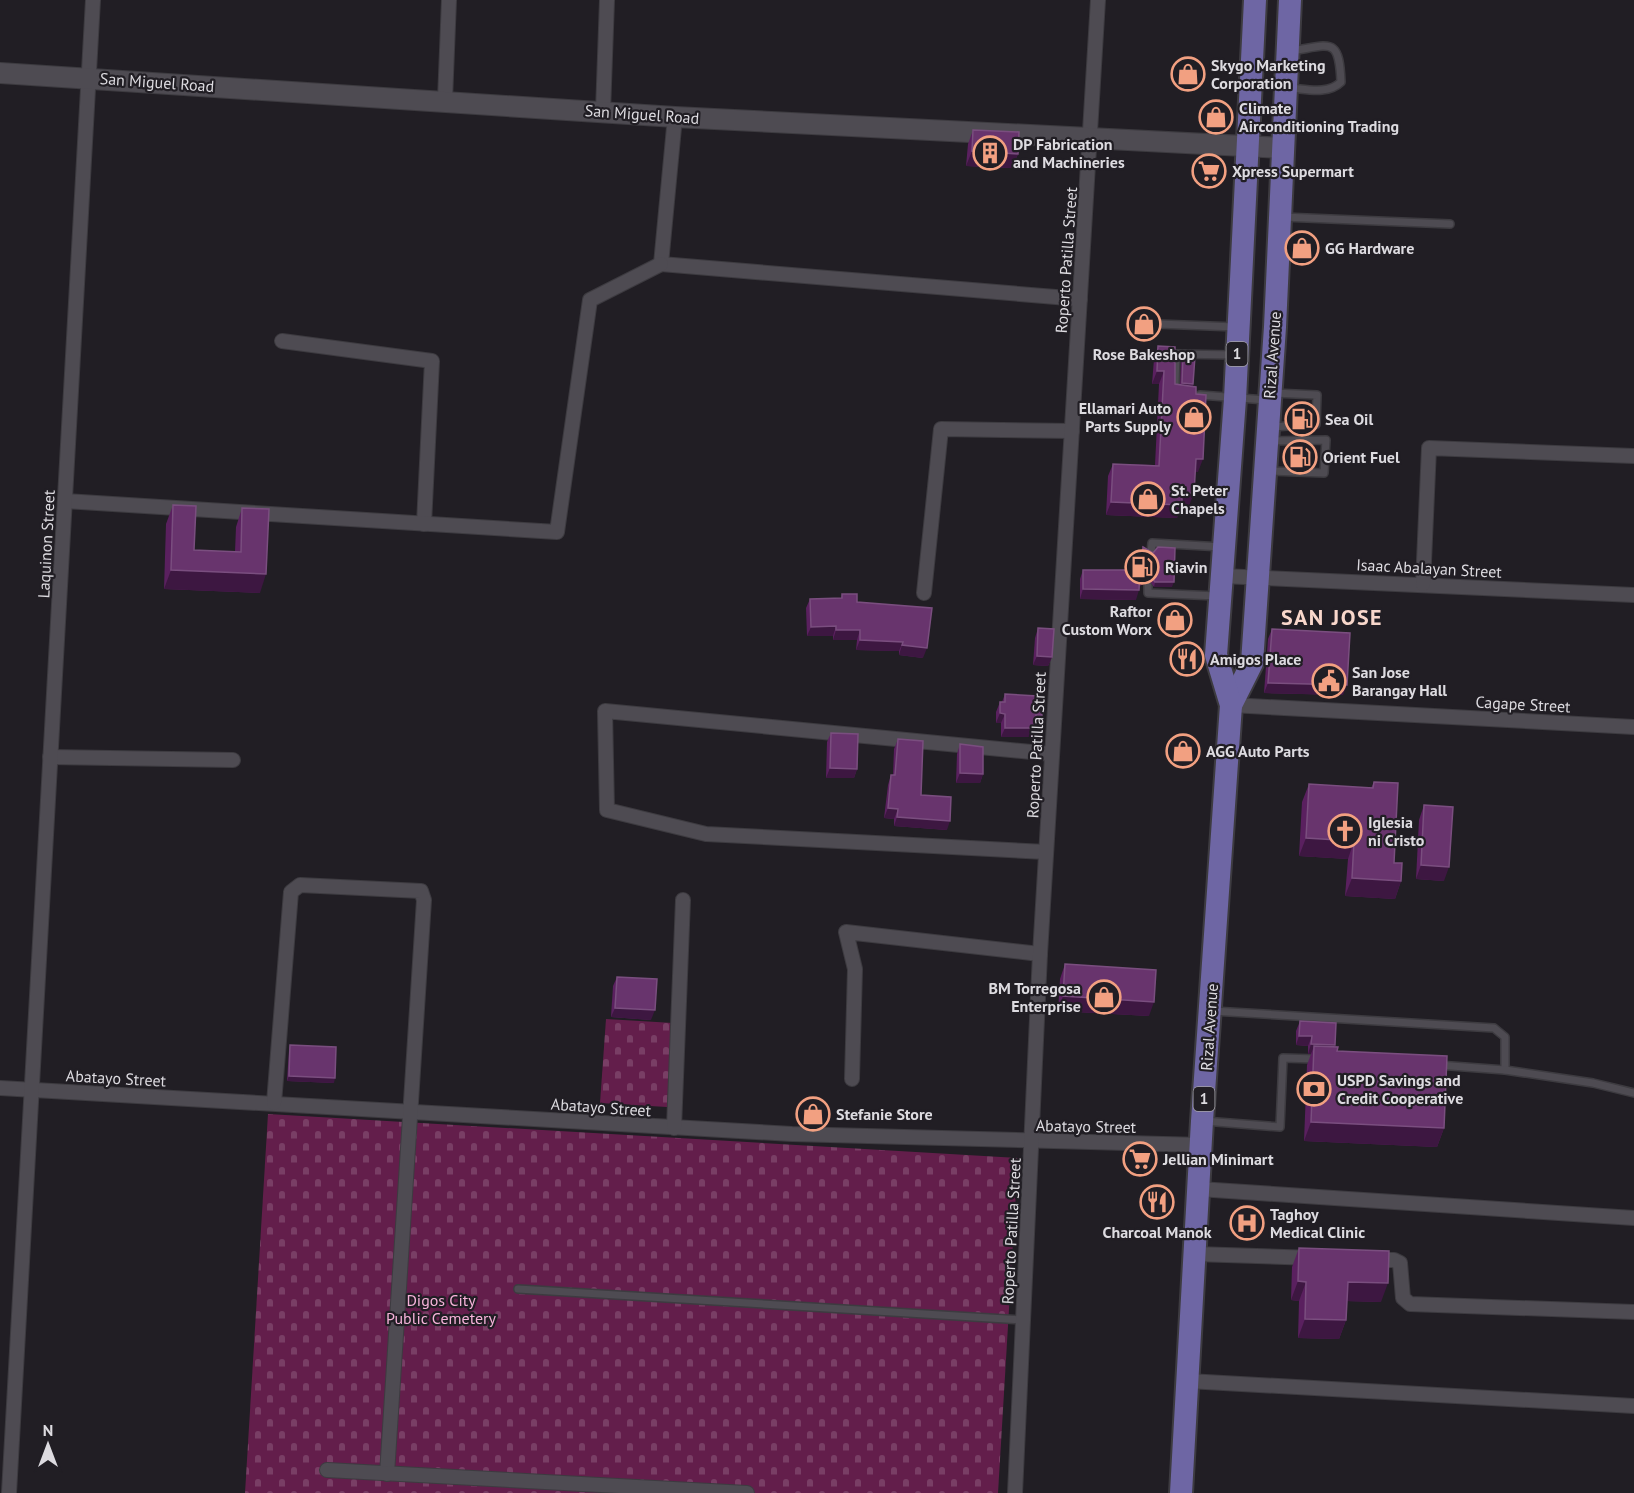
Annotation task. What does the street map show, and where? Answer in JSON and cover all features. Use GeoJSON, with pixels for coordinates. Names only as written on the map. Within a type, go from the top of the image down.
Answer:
{"type":"FeatureCollection","features":[{"type":"Feature","properties":{"kind":"main road","name":"Rizal Avenue"},"geometry":{"type":"LineString","coordinates":[[1181,1493],[1202,1121],[1231,705],[1216,655],[1235,399],[1255,0]]}},
{"type":"Feature","properties":{"kind":"main road","name":"Rizal Avenue"},"geometry":{"type":"LineString","coordinates":[[1231,705],[1252,663],[1281,217],[1290,0]]}},
{"type":"Feature","properties":{"kind":"street","name":"Laquinon Street"},"geometry":{"type":"LineString","coordinates":[[9,1493],[93,0]]}},
{"type":"Feature","properties":{"kind":"street"},"geometry":{"type":"LineString","coordinates":[[445,100],[449,0]]}},
{"type":"Feature","properties":{"kind":"street"},"geometry":{"type":"LineString","coordinates":[[603,112],[607,0]]}},
{"type":"Feature","properties":{"kind":"street","name":"Roperto Patilla Street"},"geometry":{"type":"LineString","coordinates":[[1015,1493],[1040,954],[1098,0]]}},
{"type":"Feature","properties":{"kind":"street","name":"San Miguel Road"},"geometry":{"type":"LineString","coordinates":[[0,74],[445,100],[675,117],[1284,148]]}},
{"type":"Feature","properties":{"kind":"street"},"geometry":{"type":"LineString","coordinates":[[661,264],[675,117]]}},
{"type":"Feature","properties":{"kind":"street"},"geometry":{"type":"LineString","coordinates":[[65,501],[557,532],[590,300],[661,264],[1080,299]]}},
{"type":"Feature","properties":{"kind":"street"},"geometry":{"type":"LineString","coordinates":[[282,341],[432,362],[424,524]]}},
{"type":"Feature","properties":{"kind":"street"},"geometry":{"type":"LineString","coordinates":[[924,593],[941,429],[1072,431]]}},
{"type":"Feature","properties":{"kind":"street"},"geometry":{"type":"LineString","coordinates":[[1423,584],[1429,448],[1634,456]]}},
{"type":"Feature","properties":{"kind":"street","name":"Isaac Abalayan Street"},"geometry":{"type":"LineString","coordinates":[[1221,586],[1257,578],[1634,595]]}},
{"type":"Feature","properties":{"kind":"street","name":"Cagape Street"},"geometry":{"type":"LineString","coordinates":[[1231,705],[1634,727]]}},
{"type":"Feature","properties":{"kind":"street"},"geometry":{"type":"LineString","coordinates":[[1046,852],[706,834],[607,810],[605,711],[1052,754]]}},
{"type":"Feature","properties":{"kind":"street"},"geometry":{"type":"LineString","coordinates":[[50,757],[233,760]]}},
{"type":"Feature","properties":{"kind":"street"},"geometry":{"type":"LineString","coordinates":[[274,1103],[291,892],[300,885],[421,891],[424,900],[387,1474]]}},
{"type":"Feature","properties":{"kind":"street"},"geometry":{"type":"LineString","coordinates":[[674,1128],[683,900]]}},
{"type":"Feature","properties":{"kind":"street"},"geometry":{"type":"LineString","coordinates":[[852,1079],[855,969],[846,932],[1040,954]]}},
{"type":"Feature","properties":{"kind":"street","name":"Abatayo Street"},"geometry":{"type":"LineString","coordinates":[[0,1088],[838,1136],[1201,1145]]}},
{"type":"Feature","properties":{"kind":"street"},"geometry":{"type":"LineString","coordinates":[[1198,1189],[1634,1218]]}},
{"type":"Feature","properties":{"kind":"street"},"geometry":{"type":"LineString","coordinates":[[1195,1254],[1324,1258]]}},
{"type":"Feature","properties":{"kind":"street"},"geometry":{"type":"LineString","coordinates":[[1359,1259],[1398,1261],[1402,1266],[1402,1299],[1410,1304],[1634,1312]]}},
{"type":"Feature","properties":{"kind":"street"},"geometry":{"type":"LineString","coordinates":[[1188,1381],[1634,1406]]}},
{"type":"Feature","properties":{"kind":"street"},"geometry":{"type":"LineString","coordinates":[[327,1470],[747,1493]]}},
{"type":"Feature","properties":{"kind":"lane"},"geometry":{"type":"LineString","coordinates":[[1287,88],[1331,89],[1341,82],[1340,54],[1336,50],[1324,46],[1288,51]]}},
{"type":"Feature","properties":{"kind":"lane"},"geometry":{"type":"LineString","coordinates":[[1281,217],[1450,224]]}},
{"type":"Feature","properties":{"kind":"lane"},"geometry":{"type":"LineString","coordinates":[[1158,324],[1239,327]]}},
{"type":"Feature","properties":{"kind":"lane"},"geometry":{"type":"LineString","coordinates":[[1174,393],[1176,354],[1237,355]]}},
{"type":"Feature","properties":{"kind":"lane"},"geometry":{"type":"LineString","coordinates":[[1195,395],[1235,399],[1317,395],[1316,424],[1267,434]]}},
{"type":"Feature","properties":{"kind":"lane"},"geometry":{"type":"LineString","coordinates":[[1265,471],[1324,473],[1326,440],[1267,434]]}},
{"type":"Feature","properties":{"kind":"lane"},"geometry":{"type":"LineString","coordinates":[[1151,552],[1152,543],[1224,547]]}},
{"type":"Feature","properties":{"kind":"lane"},"geometry":{"type":"LineString","coordinates":[[1148,586],[1148,593],[1221,586]]}},
{"type":"Feature","properties":{"kind":"lane"},"geometry":{"type":"LineString","coordinates":[[1211,1011],[1494,1028],[1505,1037],[1505,1070]]}},
{"type":"Feature","properties":{"kind":"lane"},"geometry":{"type":"LineString","coordinates":[[1202,1121],[1280,1126],[1283,1058],[1330,1060]]}},
{"type":"Feature","properties":{"kind":"lane"},"geometry":{"type":"LineString","coordinates":[[1425,1065],[1505,1070],[1593,1083],[1634,1093]]}},
{"type":"Feature","properties":{"kind":"lane"},"geometry":{"type":"LineString","coordinates":[[518,1289],[1023,1320]]}},
{"type":"Feature","properties":{"kind":"green space"},"geometry":{"type":"Polygon","coordinates":[[[606,1019],[673,1023],[667,1107],[600,1103],[606,1019]]]}},
{"type":"Feature","properties":{"kind":"green space","name":"Digos City Public Cemetery"},"geometry":{"type":"Polygon","coordinates":[[[268,1114],[1018,1158],[998,1493],[245,1493],[268,1114]]]}},
{"type":"Feature","properties":{"kind":"building"},"geometry":{"type":"Polygon","coordinates":[[[973,130],[1019,132],[1018,154],[972,151],[973,130]]]}},
{"type":"Feature","properties":{"kind":"building"},"geometry":{"type":"Polygon","coordinates":[[[1158,346],[1175,347],[1175,384],[1196,387],[1196,394],[1206,395],[1203,459],[1196,459],[1194,493],[1182,493],[1182,505],[1111,502],[1113,464],[1159,466],[1164,371],[1157,371],[1158,346]]]}},
{"type":"Feature","properties":{"kind":"building"},"geometry":{"type":"Polygon","coordinates":[[[1183,355],[1195,356],[1193,384],[1182,383],[1183,355]]]}},
{"type":"Feature","properties":{"kind":"building"},"geometry":{"type":"Polygon","coordinates":[[[173,505],[196,506],[194,550],[241,552],[242,508],[269,509],[266,574],[171,570],[173,505]]]}},
{"type":"Feature","properties":{"kind":"building"},"geometry":{"type":"Polygon","coordinates":[[[1143,547],[1153,553],[1158,547],[1175,548],[1174,582],[1155,582],[1150,576],[1142,581],[1143,547]]]}},
{"type":"Feature","properties":{"kind":"building"},"geometry":{"type":"Polygon","coordinates":[[[1083,570],[1140,570],[1139,590],[1083,589],[1083,570]]]}},
{"type":"Feature","properties":{"kind":"building"},"geometry":{"type":"Polygon","coordinates":[[[842,594],[857,594],[857,602],[932,608],[927,648],[902,645],[903,642],[860,640],[860,630],[836,630],[836,626],[811,627],[810,599],[842,598],[842,594]]]}},
{"type":"Feature","properties":{"kind":"building"},"geometry":{"type":"Polygon","coordinates":[[[1038,628],[1054,629],[1052,657],[1037,656],[1038,628]]]}},
{"type":"Feature","properties":{"kind":"building"},"geometry":{"type":"Polygon","coordinates":[[[1272,629],[1350,633],[1347,685],[1268,683],[1272,629]]]}},
{"type":"Feature","properties":{"kind":"building"},"geometry":{"type":"Polygon","coordinates":[[[1005,694],[1037,696],[1037,702],[1042,702],[1042,715],[1036,715],[1035,728],[1005,728],[1005,714],[1000,713],[1000,702],[1005,702],[1005,694]]]}},
{"type":"Feature","properties":{"kind":"building"},"geometry":{"type":"Polygon","coordinates":[[[831,733],[858,734],[857,769],[830,768],[831,733]]]}},
{"type":"Feature","properties":{"kind":"building"},"geometry":{"type":"Polygon","coordinates":[[[898,739],[923,741],[921,795],[951,797],[950,821],[897,817],[898,809],[888,808],[891,775],[895,775],[898,739]]]}},
{"type":"Feature","properties":{"kind":"building"},"geometry":{"type":"Polygon","coordinates":[[[960,744],[983,747],[983,774],[960,773],[960,744]]]}},
{"type":"Feature","properties":{"kind":"building","name":"Iglesia ni Cristo"},"geometry":{"type":"Polygon","coordinates":[[[1374,782],[1398,783],[1394,863],[1402,863],[1401,881],[1352,878],[1354,841],[1306,838],[1309,784],[1373,788],[1374,782]]]}},
{"type":"Feature","properties":{"kind":"building"},"geometry":{"type":"Polygon","coordinates":[[[1424,805],[1453,807],[1449,867],[1421,865],[1424,805]]]}},
{"type":"Feature","properties":{"kind":"building"},"geometry":{"type":"Polygon","coordinates":[[[1065,964],[1156,970],[1154,1002],[1063,996],[1065,964]]]}},
{"type":"Feature","properties":{"kind":"building"},"geometry":{"type":"Polygon","coordinates":[[[617,977],[657,979],[655,1010],[615,1008],[617,977]]]}},
{"type":"Feature","properties":{"kind":"building"},"geometry":{"type":"Polygon","coordinates":[[[1300,1021],[1336,1023],[1335,1045],[1311,1044],[1312,1036],[1299,1036],[1300,1021]]]}},
{"type":"Feature","properties":{"kind":"building"},"geometry":{"type":"Polygon","coordinates":[[[290,1045],[336,1047],[335,1078],[289,1076],[290,1045]]]}},
{"type":"Feature","properties":{"kind":"building"},"geometry":{"type":"Polygon","coordinates":[[[1314,1046],[1338,1047],[1337,1051],[1447,1056],[1444,1128],[1311,1122],[1314,1046]]]}},
{"type":"Feature","properties":{"kind":"building"},"geometry":{"type":"Polygon","coordinates":[[[1299,1248],[1389,1251],[1388,1283],[1348,1282],[1346,1320],[1305,1319],[1306,1282],[1298,1281],[1299,1248]]]}},
{"type":"Feature","properties":{"kind":"place","name":"Skygo Marketing Corporation"},"geometry":{"type":"Point","coordinates":[1188,74]}},
{"type":"Feature","properties":{"kind":"place","name":"Climate Airconditioning Trading"},"geometry":{"type":"Point","coordinates":[1216,117]}},
{"type":"Feature","properties":{"kind":"place","name":"DP Fabrication and Machineries"},"geometry":{"type":"Point","coordinates":[990,153]}},
{"type":"Feature","properties":{"kind":"place","name":"Xpress Supermart"},"geometry":{"type":"Point","coordinates":[1209,171]}},
{"type":"Feature","properties":{"kind":"place","name":"GG Hardware"},"geometry":{"type":"Point","coordinates":[1302,248]}},
{"type":"Feature","properties":{"kind":"place","name":"Rose Bakeshop"},"geometry":{"type":"Point","coordinates":[1144,324]}},
{"type":"Feature","properties":{"kind":"place","name":"Ellamari Auto Parts Supply"},"geometry":{"type":"Point","coordinates":[1194,417]}},
{"type":"Feature","properties":{"kind":"place","name":"Sea Oil"},"geometry":{"type":"Point","coordinates":[1302,419]}},
{"type":"Feature","properties":{"kind":"place","name":"Orient Fuel"},"geometry":{"type":"Point","coordinates":[1300,457]}},
{"type":"Feature","properties":{"kind":"place","name":"St. Peter Chapels"},"geometry":{"type":"Point","coordinates":[1148,499]}},
{"type":"Feature","properties":{"kind":"place","name":"Riavin"},"geometry":{"type":"Point","coordinates":[1142,567]}},
{"type":"Feature","properties":{"kind":"place","name":"Raftor Custom Worx"},"geometry":{"type":"Point","coordinates":[1175,620]}},
{"type":"Feature","properties":{"kind":"place","name":"Amigos Place"},"geometry":{"type":"Point","coordinates":[1187,659]}},
{"type":"Feature","properties":{"kind":"place","name":"San Jose Barangay Hall"},"geometry":{"type":"Point","coordinates":[1329,681]}},
{"type":"Feature","properties":{"kind":"place","name":"AGG Auto Parts"},"geometry":{"type":"Point","coordinates":[1183,751]}},
{"type":"Feature","properties":{"kind":"place","name":"Iglesia ni Cristo"},"geometry":{"type":"Point","coordinates":[1345,831]}},
{"type":"Feature","properties":{"kind":"place","name":"BM Torregosa Enterprise"},"geometry":{"type":"Point","coordinates":[1104,997]}},
{"type":"Feature","properties":{"kind":"place","name":"USPD Savings and Credit Cooperative"},"geometry":{"type":"Point","coordinates":[1314,1089]}},
{"type":"Feature","properties":{"kind":"place","name":"Stefanie Store"},"geometry":{"type":"Point","coordinates":[813,1114]}},
{"type":"Feature","properties":{"kind":"place","name":"Jellian Minimart"},"geometry":{"type":"Point","coordinates":[1140,1159]}},
{"type":"Feature","properties":{"kind":"place","name":"Charcoal Manok"},"geometry":{"type":"Point","coordinates":[1157,1202]}},
{"type":"Feature","properties":{"kind":"place","name":"Taghoy Medical Clinic"},"geometry":{"type":"Point","coordinates":[1247,1223]}},
{"type":"Feature","properties":{"kind":"district","name":"SAN JOSE"},"geometry":{"type":"Point","coordinates":[1332,617]}}]}
